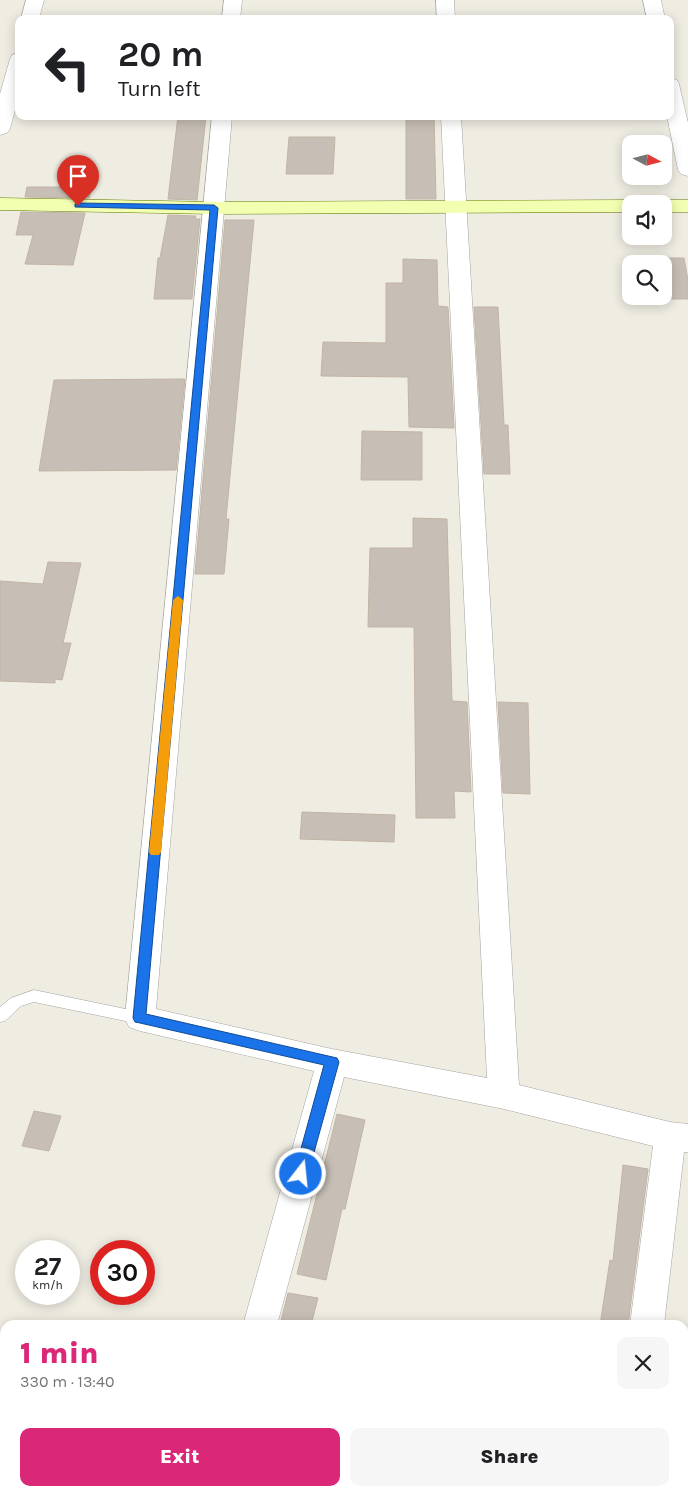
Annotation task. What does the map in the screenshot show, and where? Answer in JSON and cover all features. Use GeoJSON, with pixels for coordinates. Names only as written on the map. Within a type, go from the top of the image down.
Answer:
{"type":"FeatureCollection","features":[{"type":"Feature","properties":{"kind":"street"},"geometry":{"type":"LineString","coordinates":[[31,15],[35,0]]}},
{"type":"Feature","properties":{"kind":"street"},"geometry":{"type":"LineString","coordinates":[[231,15],[233,0]]}},
{"type":"Feature","properties":{"kind":"street"},"geometry":{"type":"LineString","coordinates":[[444,0],[446,15]]}},
{"type":"Feature","properties":{"kind":"street"},"geometry":{"type":"LineString","coordinates":[[652,0],[655,15]]}},
{"type":"Feature","properties":{"kind":"street"},"geometry":{"type":"LineString","coordinates":[[0,129],[15,74]]}},
{"type":"Feature","properties":{"kind":"street"},"geometry":{"type":"LineString","coordinates":[[674,103],[688,170]]}},
{"type":"Feature","properties":{"kind":"street"},"geometry":{"type":"LineString","coordinates":[[222,120],[140,1018],[332,1062],[504,1095],[679,1137],[648,1320]]}},
{"type":"Feature","properties":{"kind":"street"},"geometry":{"type":"LineString","coordinates":[[451,120],[504,1095]]}},
{"type":"Feature","properties":{"kind":"street"},"geometry":{"type":"LineString","coordinates":[[0,204],[214,208],[622,206]]}},
{"type":"Feature","properties":{"kind":"street"},"geometry":{"type":"LineString","coordinates":[[672,206],[688,206]]}},
{"type":"Feature","properties":{"kind":"street"},"geometry":{"type":"LineString","coordinates":[[261,1320],[332,1062]]}},
{"type":"Feature","properties":{"kind":"lane"},"geometry":{"type":"LineString","coordinates":[[0,1016],[16,1002],[34,996],[140,1018]]}},
{"type":"Feature","properties":{"kind":"building"},"geometry":{"type":"Polygon","coordinates":[[[178,120],[206,120],[197,200],[168,199],[178,120]]]}},
{"type":"Feature","properties":{"kind":"building"},"geometry":{"type":"Polygon","coordinates":[[[406,120],[434,120],[436,199],[406,199],[406,120]]]}},
{"type":"Feature","properties":{"kind":"building"},"geometry":{"type":"Polygon","coordinates":[[[289,137],[335,137],[333,174],[286,174],[289,137]]]}},
{"type":"Feature","properties":{"kind":"building"},"geometry":{"type":"Polygon","coordinates":[[[27,187],[92,187],[89,198],[25,197],[27,187]]]}},
{"type":"Feature","properties":{"kind":"building"},"geometry":{"type":"Polygon","coordinates":[[[21,212],[85,213],[73,265],[25,264],[33,235],[16,235],[21,212]]]}},
{"type":"Feature","properties":{"kind":"building"},"geometry":{"type":"Polygon","coordinates":[[[168,215],[196,216],[195,219],[200,219],[192,299],[154,299],[158,258],[160,258],[168,215]]]}},
{"type":"Feature","properties":{"kind":"building"},"geometry":{"type":"Polygon","coordinates":[[[225,220],[254,220],[226,519],[229,519],[224,574],[195,574],[225,220]]]}},
{"type":"Feature","properties":{"kind":"building"},"geometry":{"type":"Polygon","coordinates":[[[672,258],[684,258],[688,280],[688,299],[672,299],[672,258]]]}},
{"type":"Feature","properties":{"kind":"building"},"geometry":{"type":"Polygon","coordinates":[[[403,259],[437,260],[438,306],[448,307],[454,428],[409,427],[408,377],[321,376],[323,342],[386,343],[386,283],[403,283],[403,259]]]}},
{"type":"Feature","properties":{"kind":"building"},"geometry":{"type":"Polygon","coordinates":[[[474,307],[498,307],[504,425],[508,425],[510,474],[484,474],[474,307]]]}},
{"type":"Feature","properties":{"kind":"building"},"geometry":{"type":"Polygon","coordinates":[[[185,379],[176,470],[39,471],[54,380],[185,379]]]}},
{"type":"Feature","properties":{"kind":"building"},"geometry":{"type":"Polygon","coordinates":[[[362,431],[422,432],[422,480],[361,480],[362,431]]]}},
{"type":"Feature","properties":{"kind":"building"},"geometry":{"type":"Polygon","coordinates":[[[413,518],[447,519],[452,701],[467,702],[471,792],[454,791],[455,818],[416,818],[414,627],[368,627],[370,548],[413,548],[413,518]]]}},
{"type":"Feature","properties":{"kind":"building"},"geometry":{"type":"Polygon","coordinates":[[[48,562],[81,563],[63,643],[71,643],[62,680],[55,679],[55,683],[0,681],[0,581],[43,584],[48,562]]]}},
{"type":"Feature","properties":{"kind":"building"},"geometry":{"type":"Polygon","coordinates":[[[498,702],[528,703],[530,794],[503,793],[498,702]]]}},
{"type":"Feature","properties":{"kind":"building"},"geometry":{"type":"Polygon","coordinates":[[[302,812],[395,815],[394,842],[300,839],[302,812]]]}},
{"type":"Feature","properties":{"kind":"building"},"geometry":{"type":"Polygon","coordinates":[[[34,1111],[61,1116],[49,1151],[22,1146],[34,1111]]]}},
{"type":"Feature","properties":{"kind":"building"},"geometry":{"type":"Polygon","coordinates":[[[337,1114],[365,1120],[345,1209],[342,1209],[326,1280],[297,1274],[337,1114]]]}},
{"type":"Feature","properties":{"kind":"building"},"geometry":{"type":"Polygon","coordinates":[[[623,1165],[648,1169],[629,1320],[601,1320],[610,1260],[613,1261],[623,1165]]]}},
{"type":"Feature","properties":{"kind":"building"},"geometry":{"type":"Polygon","coordinates":[[[288,1293],[318,1298],[312,1320],[281,1320],[288,1293]]]}},
{"type":"Feature","properties":{"kind":"slow traffic"},"geometry":{"type":"LineString","coordinates":[[155,852],[178,600]]}},
{"type":"Feature","properties":{"kind":"route"},"geometry":{"type":"LineString","coordinates":[[78,206],[214,208],[140,1018],[332,1062],[301,1174]]}}]}
